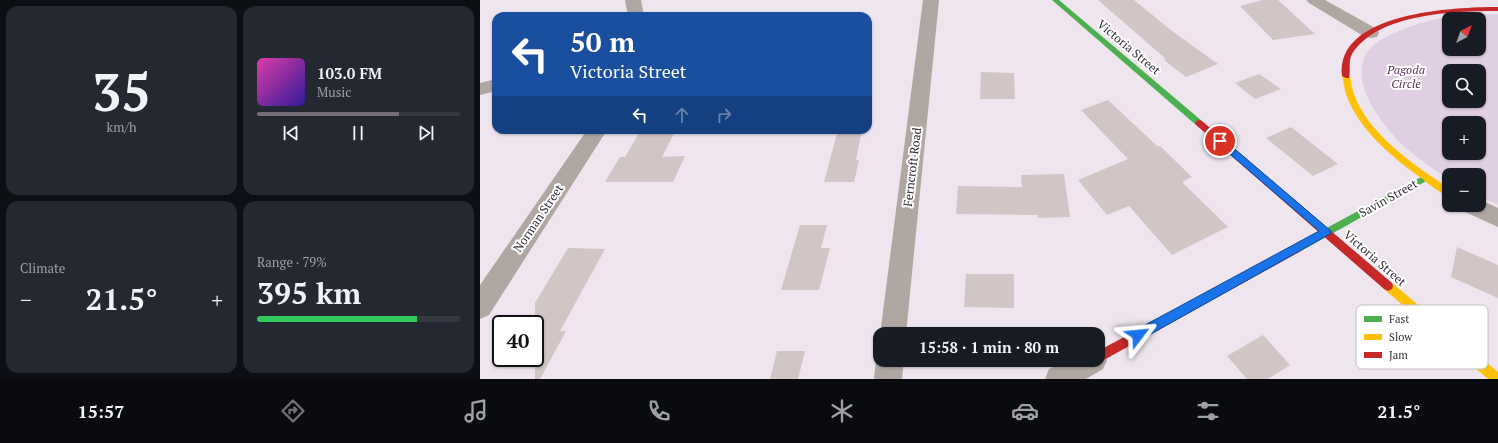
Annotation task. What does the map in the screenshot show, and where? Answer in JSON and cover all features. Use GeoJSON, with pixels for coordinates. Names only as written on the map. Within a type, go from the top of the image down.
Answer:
{"type":"FeatureCollection","features":[{"type":"Feature","properties":{"kind":"street"},"geometry":{"type":"LineString","coordinates":[[633,0],[635,12]]}},
{"type":"Feature","properties":{"kind":"street","name":"Ferncroft Road"},"geometry":{"type":"LineString","coordinates":[[894,327],[931,0]]}},
{"type":"Feature","properties":{"kind":"street","name":"Victoria Street"},"geometry":{"type":"LineString","coordinates":[[1055,0],[1412,305]]}},
{"type":"Feature","properties":{"kind":"street"},"geometry":{"type":"LineString","coordinates":[[1314,0],[1371,33]]}},
{"type":"Feature","properties":{"kind":"street"},"geometry":{"type":"LineString","coordinates":[[1442,188],[1426,178],[1392,152],[1360,112],[1349,90],[1346,72],[1348,55],[1357,42],[1371,33],[1396,22],[1425,13],[1470,8],[1498,9]]}},
{"type":"Feature","properties":{"kind":"street"},"geometry":{"type":"LineString","coordinates":[[480,89],[492,85]]}},
{"type":"Feature","properties":{"kind":"street","name":"Norman Street"},"geometry":{"type":"LineString","coordinates":[[480,307],[594,134]]}},
{"type":"Feature","properties":{"kind":"street","name":"Savin Street"},"geometry":{"type":"LineString","coordinates":[[1105,353],[1326,231],[1426,178]]}},
{"type":"Feature","properties":{"kind":"street"},"geometry":{"type":"LineString","coordinates":[[1486,212],[1498,218]]}},
{"type":"Feature","properties":{"kind":"street"},"geometry":{"type":"LineString","coordinates":[[888,379],[889,367]]}},
{"type":"Feature","properties":{"kind":"street"},"geometry":{"type":"LineString","coordinates":[[1059,379],[1080,367]]}},
{"type":"Feature","properties":{"kind":"street","name":"Victoria Street"},"geometry":{"type":"LineString","coordinates":[[1485,369],[1497,379]]}},
{"type":"Feature","properties":{"kind":"green space","name":"Pagoda Circle"},"geometry":{"type":"Polygon","coordinates":[[[1486,14],[1498,14],[1498,205],[1486,199],[1486,168],[1442,168],[1442,175],[1427,165],[1407,149],[1388,129],[1378,116],[1364,88],[1362,74],[1363,61],[1370,49],[1388,36],[1426,22],[1442,18],[1442,56],[1486,56],[1486,14]]]}},
{"type":"Feature","properties":{"kind":"building"},"geometry":{"type":"Polygon","coordinates":[[[1098,0],[1134,0],[1172,31],[1218,64],[1186,77],[1164,60],[1166,59],[1098,0]]]}},
{"type":"Feature","properties":{"kind":"building"},"geometry":{"type":"Polygon","coordinates":[[[1262,0],[1278,0],[1315,34],[1273,40],[1240,6],[1262,0]]]}},
{"type":"Feature","properties":{"kind":"building"},"geometry":{"type":"Polygon","coordinates":[[[981,72],[1014,73],[1015,99],[980,99],[981,72]]]}},
{"type":"Feature","properties":{"kind":"building"},"geometry":{"type":"Polygon","coordinates":[[[1259,74],[1281,89],[1255,99],[1235,83],[1259,74]]]}},
{"type":"Feature","properties":{"kind":"building"},"geometry":{"type":"Polygon","coordinates":[[[1108,100],[1157,146],[1160,146],[1192,177],[1182,182],[1228,227],[1172,255],[1129,206],[1107,215],[1078,180],[1128,159],[1081,110],[1108,100]]]}},
{"type":"Feature","properties":{"kind":"building"},"geometry":{"type":"Polygon","coordinates":[[[1291,127],[1338,164],[1313,176],[1266,138],[1291,127]]]}},
{"type":"Feature","properties":{"kind":"building"},"geometry":{"type":"Polygon","coordinates":[[[639,134],[674,134],[662,157],[685,156],[673,182],[605,182],[620,157],[625,157],[639,134]]]}},
{"type":"Feature","properties":{"kind":"building"},"geometry":{"type":"Polygon","coordinates":[[[837,134],[861,134],[856,160],[859,160],[854,182],[824,182],[837,134]]]}},
{"type":"Feature","properties":{"kind":"building"},"geometry":{"type":"Polygon","coordinates":[[[1064,174],[1070,217],[1038,218],[1038,215],[956,214],[958,186],[1022,187],[1021,175],[1064,174]]]}},
{"type":"Feature","properties":{"kind":"building"},"geometry":{"type":"Polygon","coordinates":[[[800,225],[827,225],[821,248],[830,248],[819,290],[781,290],[800,225]]]}},
{"type":"Feature","properties":{"kind":"building"},"geometry":{"type":"Polygon","coordinates":[[[1457,247],[1498,265],[1498,298],[1451,277],[1457,247]]]}},
{"type":"Feature","properties":{"kind":"building"},"geometry":{"type":"Polygon","coordinates":[[[568,248],[605,249],[560,331],[566,331],[540,379],[535,379],[535,367],[544,367],[544,315],[535,315],[535,303],[568,248]]]}},
{"type":"Feature","properties":{"kind":"building"},"geometry":{"type":"Polygon","coordinates":[[[966,274],[1014,274],[1014,308],[964,307],[966,274]]]}},
{"type":"Feature","properties":{"kind":"building"},"geometry":{"type":"Polygon","coordinates":[[[1263,335],[1290,365],[1268,379],[1247,379],[1227,356],[1263,335]]]}},
{"type":"Feature","properties":{"kind":"building"},"geometry":{"type":"Polygon","coordinates":[[[777,351],[805,351],[798,379],[770,379],[777,351]]]}},
{"type":"Feature","properties":{"kind":"traffic: fast"},"geometry":{"type":"LineString","coordinates":[[1055,0],[1199,123]]}},
{"type":"Feature","properties":{"kind":"traffic: fast"},"geometry":{"type":"LineString","coordinates":[[1298,248],[1425,178]]}},
{"type":"Feature","properties":{"kind":"traffic: slow"},"geometry":{"type":"LineString","coordinates":[[1346,76],[1350,94],[1359,112],[1371,128],[1385,144],[1401,158],[1442,188]]}},
{"type":"Feature","properties":{"kind":"traffic: slow"},"geometry":{"type":"LineString","coordinates":[[1388,286],[1410,305]]}},
{"type":"Feature","properties":{"kind":"traffic: slow"},"geometry":{"type":"LineString","coordinates":[[1485,369],[1497,379]]}},
{"type":"Feature","properties":{"kind":"traffic: jam"},"geometry":{"type":"LineString","coordinates":[[1346,76],[1346,60],[1348,55],[1358,41],[1374,30],[1393,22],[1438,12],[1498,9]]}},
{"type":"Feature","properties":{"kind":"traffic: jam"},"geometry":{"type":"LineString","coordinates":[[1199,123],[1388,286]]}},
{"type":"Feature","properties":{"kind":"traffic: jam"},"geometry":{"type":"LineString","coordinates":[[1105,353],[1298,248]]}},
{"type":"Feature","properties":{"kind":"route"},"geometry":{"type":"LineString","coordinates":[[1138,335],[1326,231],[1220,141]]}}]}
